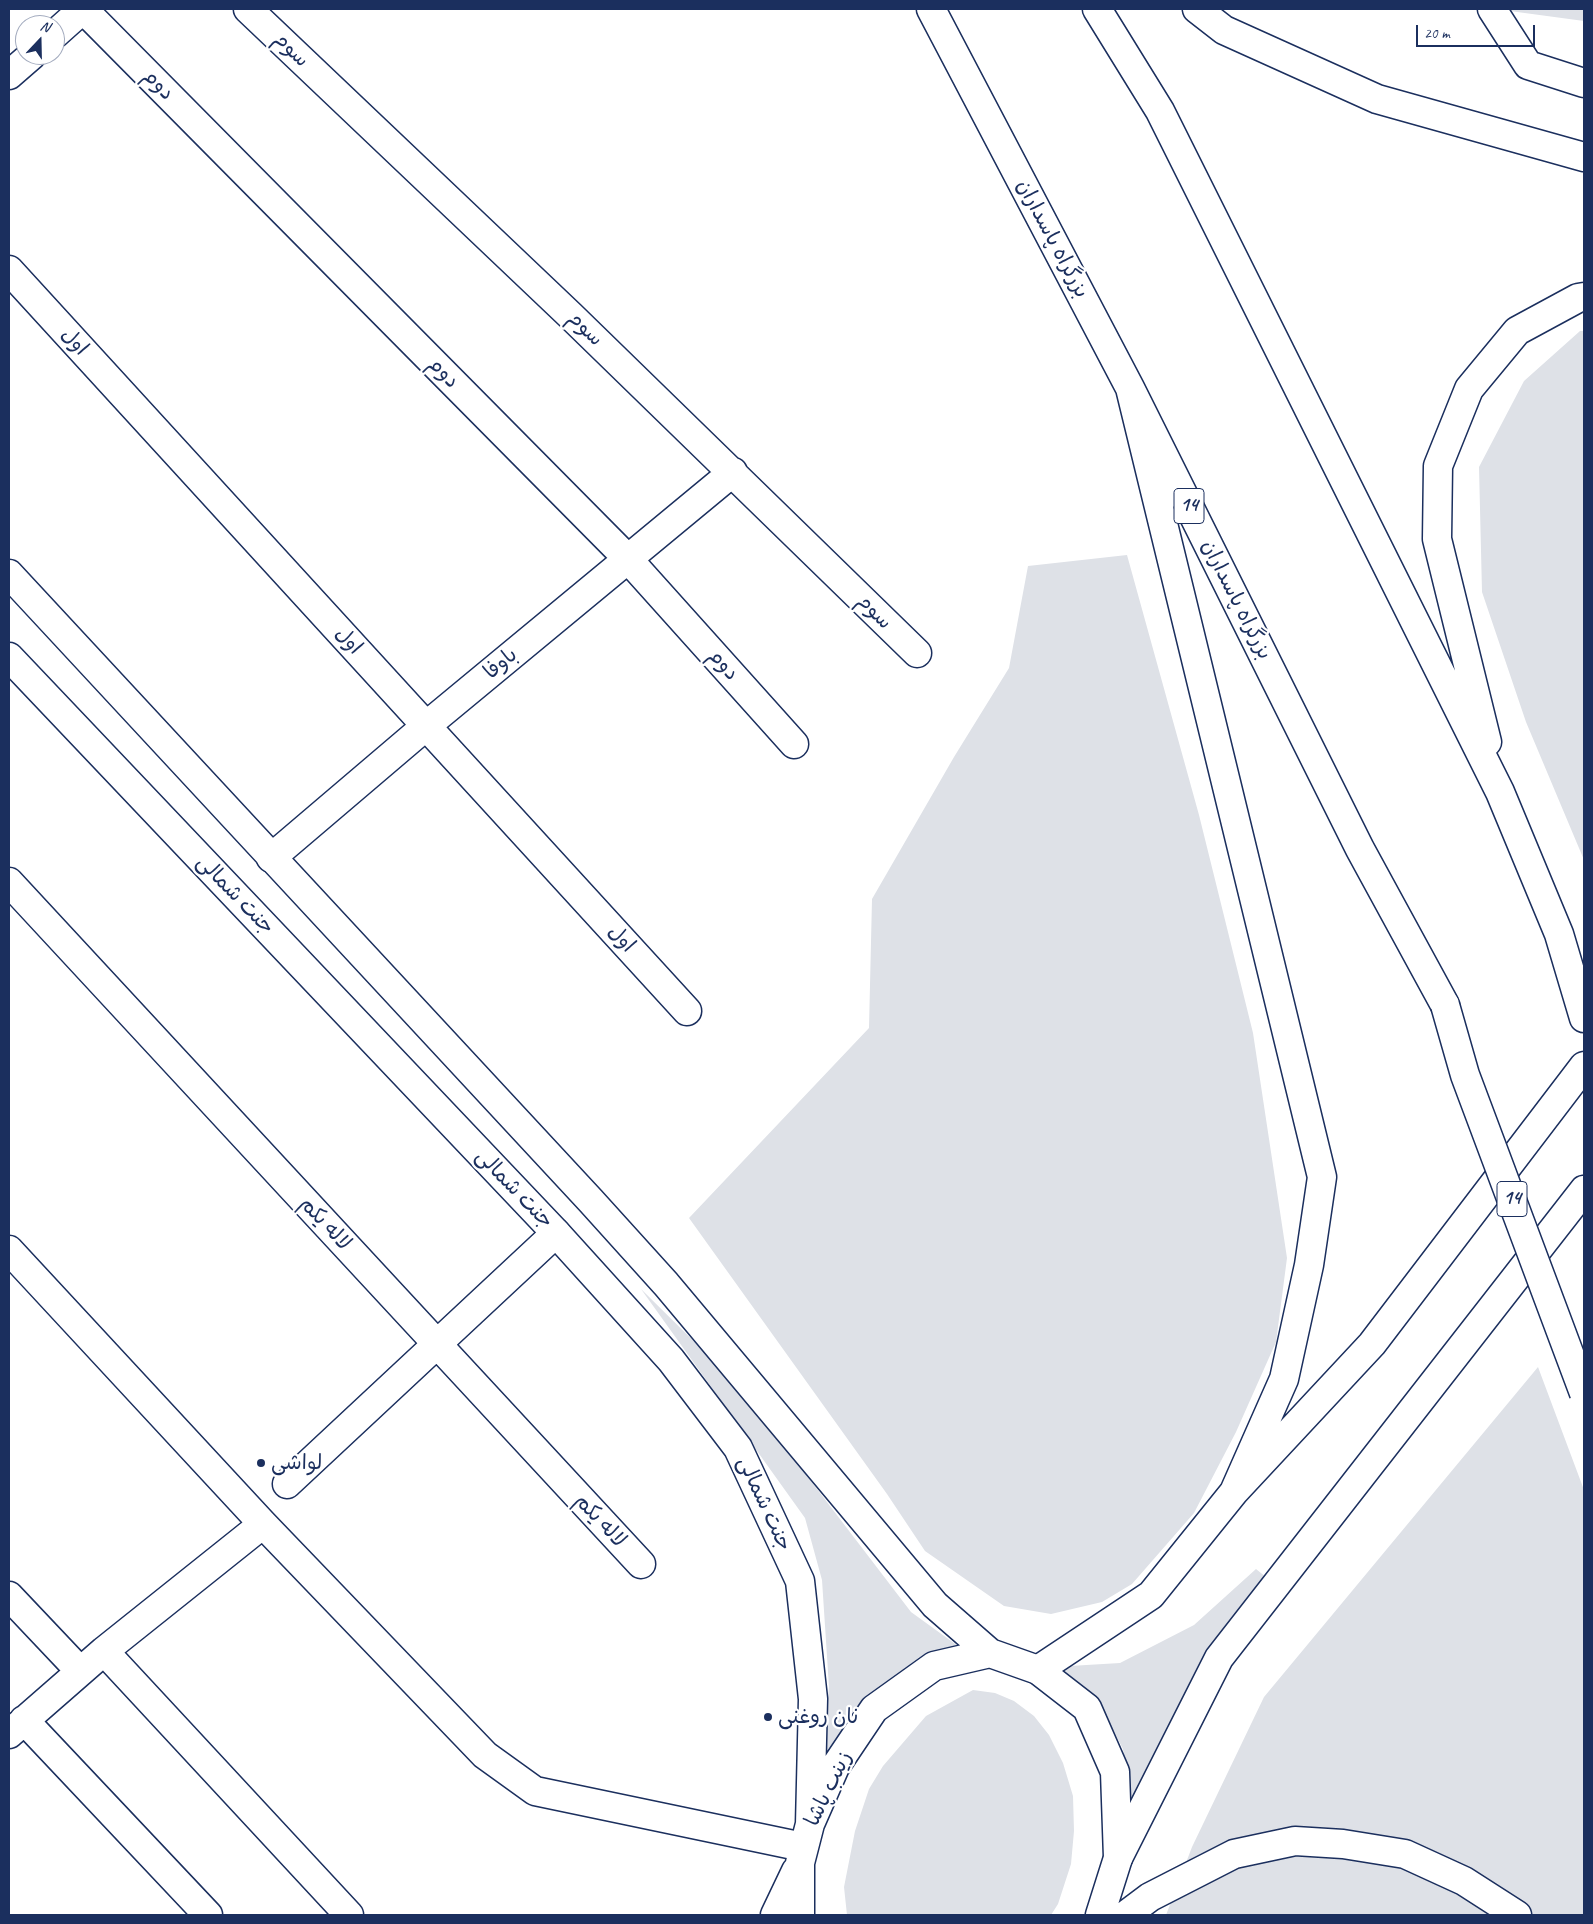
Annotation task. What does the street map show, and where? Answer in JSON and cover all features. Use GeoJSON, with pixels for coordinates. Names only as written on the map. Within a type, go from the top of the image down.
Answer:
{"type":"FeatureCollection","features":[{"type":"Feature","properties":{"kind":"main road"},"geometry":{"type":"LineString","coordinates":[[65,25],[83,9]]}},
{"type":"Feature","properties":{"kind":"main road","name":"دوم"},"geometry":{"type":"LineString","coordinates":[[83,9],[628,559],[794,744]]}},
{"type":"Feature","properties":{"kind":"main road","name":"سوم"},"geometry":{"type":"LineString","coordinates":[[248,9],[733,472],[917,653]]}},
{"type":"Feature","properties":{"kind":"main road","name":"بزرگراه پاسداران"},"geometry":{"type":"LineString","coordinates":[[932,9],[1130,388],[1360,849],[1445,1004],[1465,1075],[1584,1393]]}},
{"type":"Feature","properties":{"kind":"main road"},"geometry":{"type":"LineString","coordinates":[[1097,9],[1160,111],[1500,792],[1559,934],[1584,1018]]}},
{"type":"Feature","properties":{"kind":"main road"},"geometry":{"type":"LineString","coordinates":[[1197,9],[1224,30],[1377,99],[1584,157]]}},
{"type":"Feature","properties":{"kind":"main road"},"geometry":{"type":"LineString","coordinates":[[1492,9],[1528,65],[1584,83]]}},
{"type":"Feature","properties":{"kind":"main road"},"geometry":{"type":"LineString","coordinates":[[9,75],[20,65]]}},
{"type":"Feature","properties":{"kind":"main road","name":"اول"},"geometry":{"type":"LineString","coordinates":[[9,270],[687,1011]]}},
{"type":"Feature","properties":{"kind":"main road"},"geometry":{"type":"LineString","coordinates":[[1500,792],[1437,539],[1438,466],[1470,388],[1517,331],[1578,298],[1584,297]]}},
{"type":"Feature","properties":{"kind":"main road"},"geometry":{"type":"LineString","coordinates":[[1130,388],[1322,1177],[1309,1265],[1284,1379],[1234,1492]]}},
{"type":"Feature","properties":{"kind":"main road","name":"باوفا"},"geometry":{"type":"LineString","coordinates":[[271,858],[426,726],[733,472]]}},
{"type":"Feature","properties":{"kind":"main road"},"geometry":{"type":"LineString","coordinates":[[12,583],[591,1200],[666,1284],[936,1605],[990,1653],[1038,1670],[1087,1708],[1115,1772],[1118,1858]]}},
{"type":"Feature","properties":{"kind":"main road","name":"جنت شمالی"},"geometry":{"type":"LineString","coordinates":[[9,657],[556,1233],[671,1360],[738,1448],[800,1581],[813,1699],[804,1845]]}},
{"type":"Feature","properties":{"kind":"main road","name":"لاله یکم"},"geometry":{"type":"LineString","coordinates":[[9,882],[641,1564]]}},
{"type":"Feature","properties":{"kind":"main road"},"geometry":{"type":"LineString","coordinates":[[1038,1670],[1151,1595],[1234,1492],[1372,1344],[1584,1066]]}},
{"type":"Feature","properties":{"kind":"main road"},"geometry":{"type":"LineString","coordinates":[[1100,1915],[1118,1858],[1219,1658],[1584,1190]]}},
{"type":"Feature","properties":{"kind":"main road"},"geometry":{"type":"LineString","coordinates":[[287,1484],[556,1233]]}},
{"type":"Feature","properties":{"kind":"main road"},"geometry":{"type":"LineString","coordinates":[[9,1250],[263,1524],[485,1755],[535,1791],[804,1845],[775,1915]]}},
{"type":"Feature","properties":{"kind":"main road"},"geometry":{"type":"LineString","coordinates":[[208,1915],[17,1727],[104,1651],[263,1524]]}},
{"type":"Feature","properties":{"kind":"main road"},"geometry":{"type":"LineString","coordinates":[[9,1596],[80,1672]]}},
{"type":"Feature","properties":{"kind":"main road"},"geometry":{"type":"LineString","coordinates":[[104,1651],[349,1915]]}},
{"type":"Feature","properties":{"kind":"main road","name":"زینب پاشا"},"geometry":{"type":"LineString","coordinates":[[800,1915],[804,1845],[834,1767],[874,1709],[934,1666],[990,1653]]}},
{"type":"Feature","properties":{"kind":"main road"},"geometry":{"type":"LineString","coordinates":[[1126,1915],[1150,1897],[1234,1854],[1295,1841],[1343,1844],[1405,1854],[1464,1881],[1517,1915]]}},
{"type":"Feature","properties":{"kind":"shaded area"},"geometry":{"type":"Polygon","coordinates":[[[1495,9],[1584,9],[1584,21],[1495,9]]]}},
{"type":"Feature","properties":{"kind":"shaded area"},"geometry":{"type":"Polygon","coordinates":[[[1580,331],[1584,331],[1584,860],[1526,722],[1482,592],[1479,467],[1524,381],[1580,331]]]}},
{"type":"Feature","properties":{"kind":"shaded area"},"geometry":{"type":"Polygon","coordinates":[[[1127,555],[1199,815],[1253,1033],[1287,1258],[1276,1342],[1236,1432],[1194,1513],[1132,1584],[1102,1602],[1051,1614],[1004,1606],[925,1551],[887,1494],[689,1218],[869,1028],[872,899],[954,757],[1009,668],[1028,566],[1127,555]]]}},
{"type":"Feature","properties":{"kind":"shaded area"},"geometry":{"type":"Polygon","coordinates":[[[641,1289],[736,1383],[911,1612],[958,1646],[928,1655],[864,1702],[822,1757],[829,1687],[822,1580],[805,1518],[641,1289]]]}},
{"type":"Feature","properties":{"kind":"shaded area"},"geometry":{"type":"Polygon","coordinates":[[[1538,1367],[1584,1490],[1584,1915],[1166,1915],[1192,1847],[1264,1697],[1538,1367]]]}},
{"type":"Feature","properties":{"kind":"shaded area"},"geometry":{"type":"Polygon","coordinates":[[[1256,1569],[1272,1582],[1131,1804],[1123,1749],[1097,1699],[1053,1667],[1120,1663],[1194,1625],[1256,1569]]]}},
{"type":"Feature","properties":{"kind":"shaded area"},"geometry":{"type":"Polygon","coordinates":[[[973,1690],[995,1693],[1014,1701],[1034,1716],[1049,1735],[1063,1763],[1073,1796],[1074,1831],[1071,1864],[1058,1904],[1051,1915],[847,1915],[844,1887],[855,1831],[869,1789],[883,1766],[926,1716],[973,1690]]]}},
{"type":"Feature","properties":{"kind":"place","name":"لواشی"},"geometry":{"type":"Point","coordinates":[261,1463]}},
{"type":"Feature","properties":{"kind":"place","name":"نان روغنی"},"geometry":{"type":"Point","coordinates":[768,1717]}}]}
